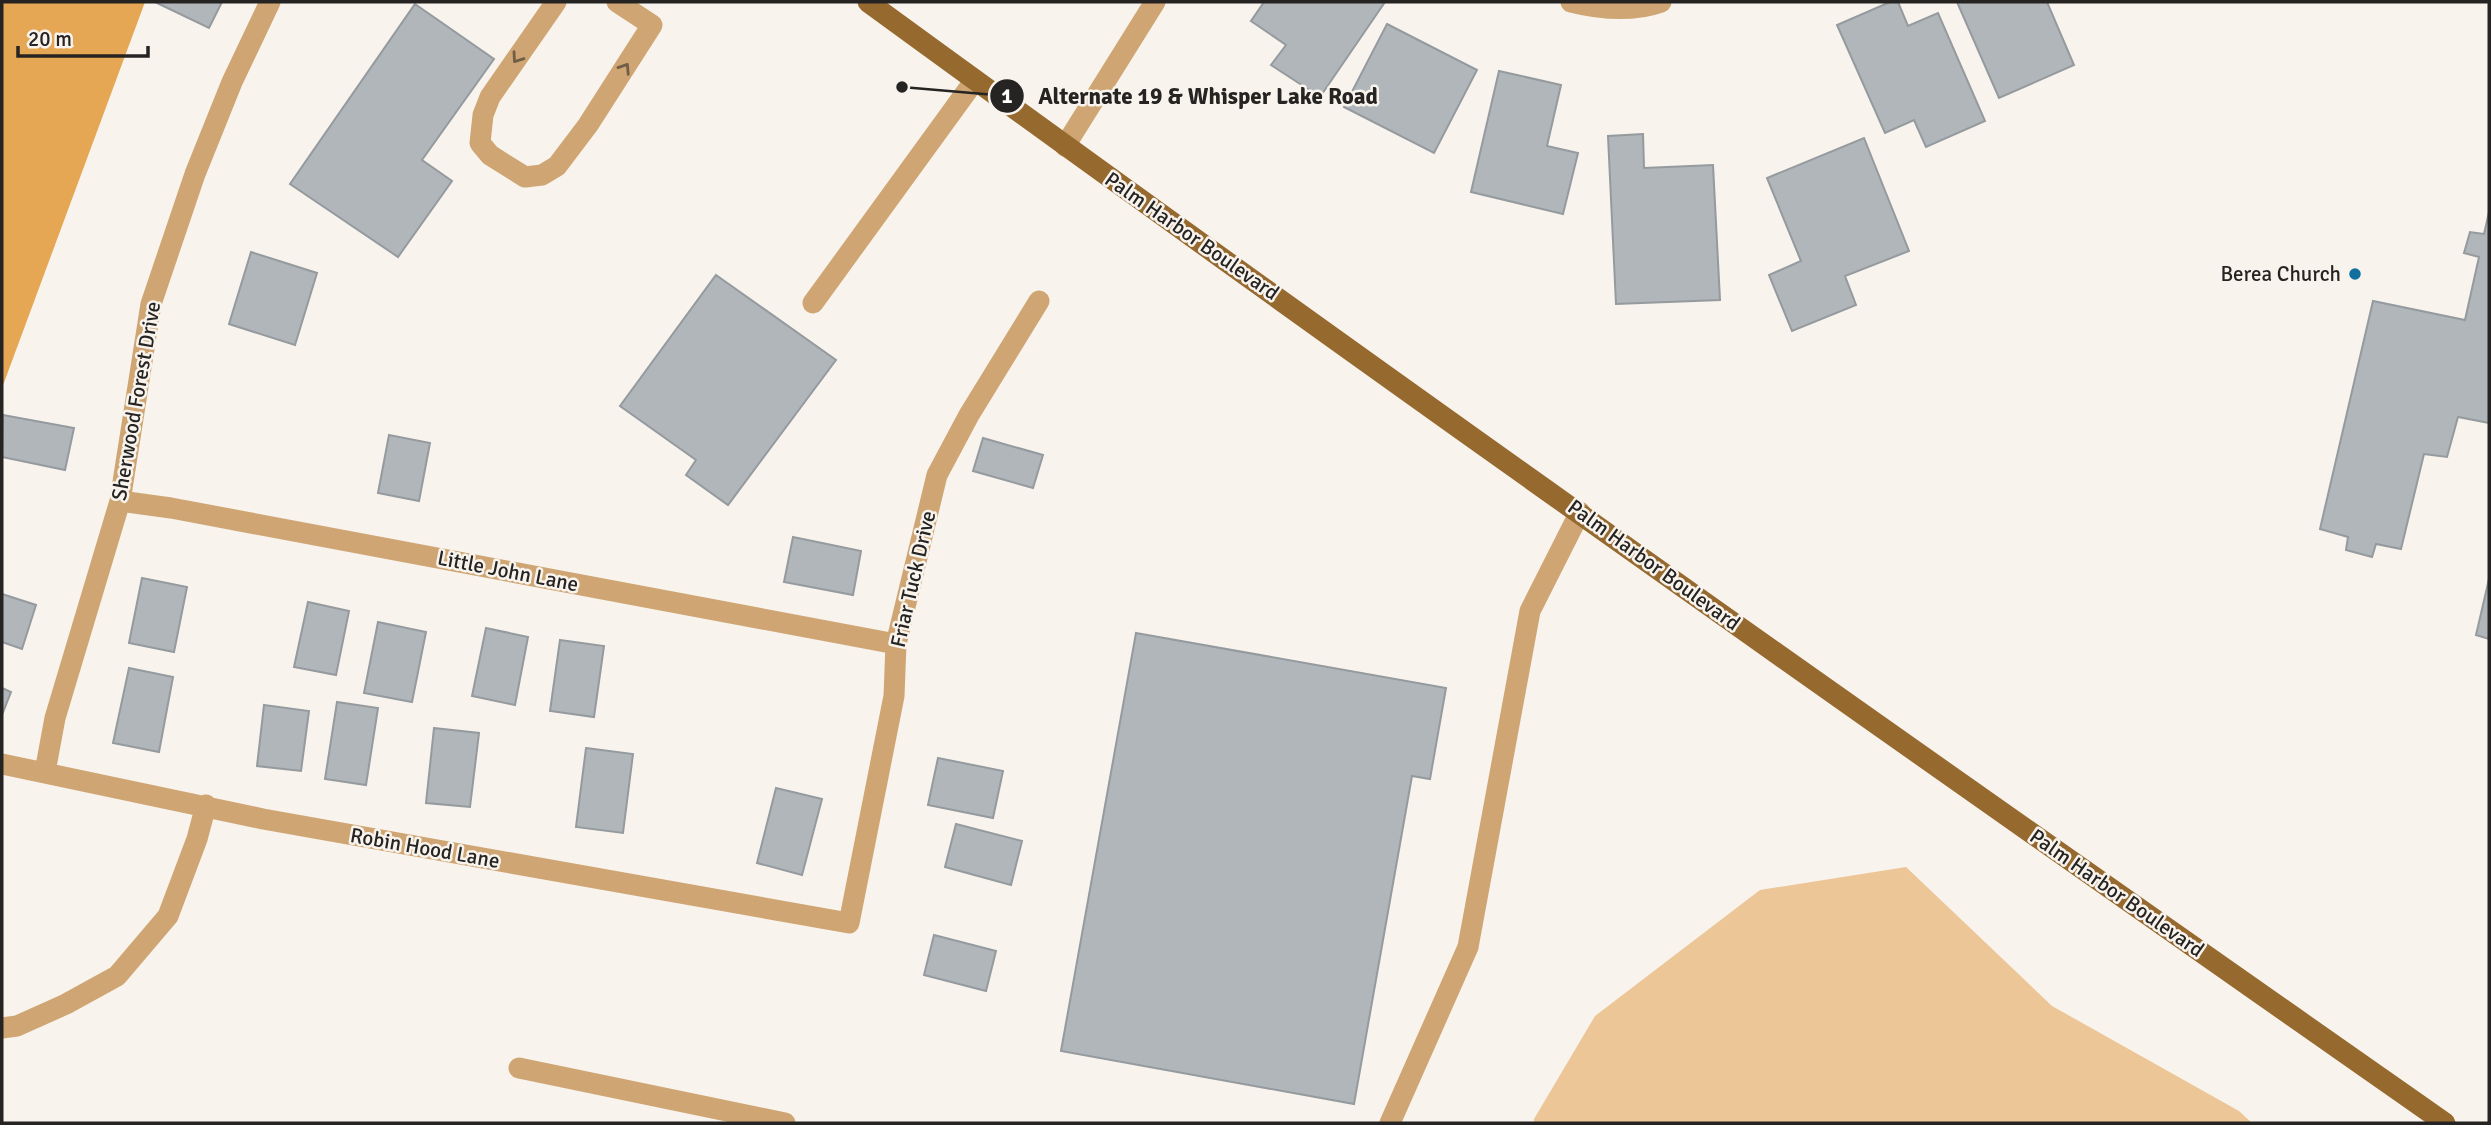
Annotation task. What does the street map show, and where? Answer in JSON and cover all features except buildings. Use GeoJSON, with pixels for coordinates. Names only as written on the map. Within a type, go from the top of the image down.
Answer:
{"type":"FeatureCollection","features":[{"type":"Feature","properties":{"kind":"main road","name":"Palm Harbor Boulevard"},"geometry":{"type":"LineString","coordinates":[[868,2],[1065,146],[2445,1123]]}},
{"type":"Feature","properties":{"kind":"street","name":"Sherwood Forest Drive"},"geometry":{"type":"LineString","coordinates":[[45,772],[55,718],[120,500],[151,304],[194,174],[232,82],[270,2]]}},
{"type":"Feature","properties":{"kind":"street"},"geometry":{"type":"LineString","coordinates":[[556,2],[490,97],[483,115],[480,143],[490,155],[525,177],[542,175],[557,166],[588,125],[652,25],[617,2]]}},
{"type":"Feature","properties":{"kind":"street"},"geometry":{"type":"LineString","coordinates":[[1065,146],[1155,2]]}},
{"type":"Feature","properties":{"kind":"street"},"geometry":{"type":"LineString","coordinates":[[1570,2],[1597,9],[1661,2]]}},
{"type":"Feature","properties":{"kind":"street"},"geometry":{"type":"LineString","coordinates":[[813,303],[975,80]]}},
{"type":"Feature","properties":{"kind":"street","name":"Friar Tuck Drive"},"geometry":{"type":"LineString","coordinates":[[849,923],[894,696],[895,644],[937,475],[969,415],[1039,301]]}},
{"type":"Feature","properties":{"kind":"street","name":"Little John Lane"},"geometry":{"type":"LineString","coordinates":[[120,500],[895,644]]}},
{"type":"Feature","properties":{"kind":"street"},"geometry":{"type":"LineString","coordinates":[[1390,1123],[1468,947],[1530,611],[1580,512]]}},
{"type":"Feature","properties":{"kind":"street","name":"Robin Hood Lane"},"geometry":{"type":"LineString","coordinates":[[2,764],[263,819],[849,923]]}},
{"type":"Feature","properties":{"kind":"street"},"geometry":{"type":"LineString","coordinates":[[2,1028],[17,1026],[66,1004],[117,976],[168,916],[197,839],[206,805]]}},
{"type":"Feature","properties":{"kind":"street"},"geometry":{"type":"LineString","coordinates":[[519,1068],[785,1123]]}},
{"type":"Feature","properties":{"kind":"shaded area"},"geometry":{"type":"Polygon","coordinates":[[[2,2],[145,2],[2,388],[2,2]]]}},
{"type":"Feature","properties":{"kind":"shaded area"},"geometry":{"type":"Polygon","coordinates":[[[1906,867],[2052,1006],[2239,1111],[2252,1123],[1534,1123],[1595,1016],[1760,890],[1906,867]]]}},
{"type":"Feature","properties":{"kind":"place","name":"Alternate 19 & Whisper Lake Road"},"geometry":{"type":"Point","coordinates":[902,87]}},
{"type":"Feature","properties":{"kind":"place","name":"Berea Church"},"geometry":{"type":"Point","coordinates":[2355,274]}}]}
